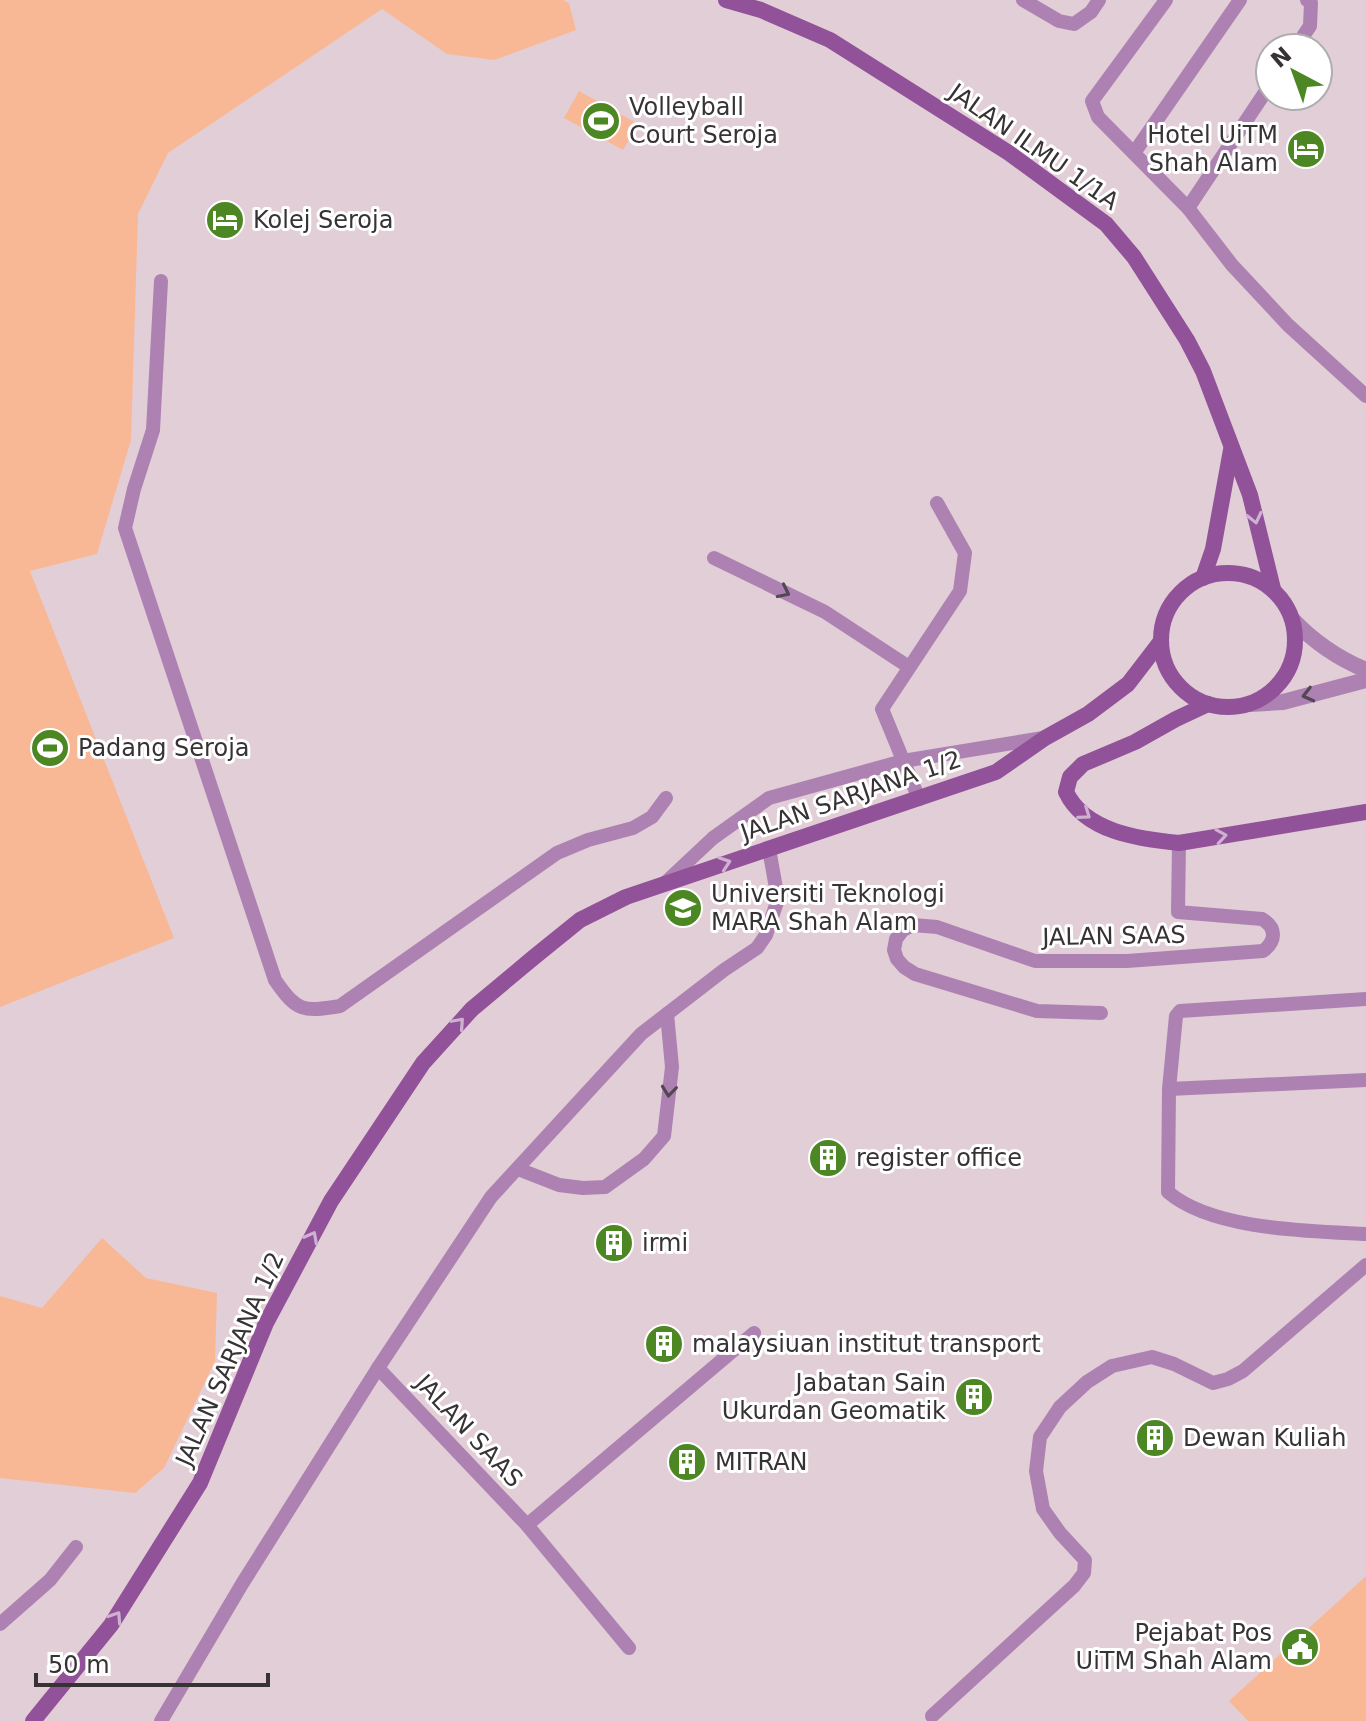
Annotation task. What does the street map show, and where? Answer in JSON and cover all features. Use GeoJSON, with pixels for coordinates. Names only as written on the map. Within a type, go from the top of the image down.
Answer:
{"type":"FeatureCollection","features":[{"type":"Feature","properties":{"kind":"street","name":"JALAN ILMU 1/1A"},"geometry":{"type":"LineString","coordinates":[[726,0],[754,5],[830,40],[1009,153],[1106,224],[1134,257],[1187,340],[1218,408],[1232,448],[1213,549],[1203,578]]}},
{"type":"Feature","properties":{"kind":"street"},"geometry":{"type":"LineString","coordinates":[[1232,448],[1250,495],[1273,589]]}},
{"type":"Feature","properties":{"kind":"street"},"geometry":{"type":"LineString","coordinates":[[1366,670],[1346,662],[1309,637],[1293,620],[1273,589],[1247,575],[1217,574],[1185,588],[1172,603],[1162,628],[1162,655],[1174,681],[1196,699],[1222,708],[1283,702],[1366,680]]}},
{"type":"Feature","properties":{"kind":"street"},"geometry":{"type":"LineString","coordinates":[[1250,704],[1265,697],[1288,671],[1296,638],[1293,620]]}},
{"type":"Feature","properties":{"kind":"street","name":"JALAN SARJANA 1/2"},"geometry":{"type":"LineString","coordinates":[[33,1721],[111,1625],[200,1483],[266,1323],[331,1201],[423,1063],[472,1009],[580,920],[626,897],[996,772],[1045,738],[1088,714],[1128,684],[1161,641]]}},
{"type":"Feature","properties":{"kind":"street"},"geometry":{"type":"LineString","coordinates":[[1208,704],[1135,742],[1083,764],[1070,777],[1066,792],[1073,806],[1107,829],[1179,843],[1366,812]]}},
{"type":"Feature","properties":{"kind":"lane"},"geometry":{"type":"LineString","coordinates":[[1023,0],[1059,21],[1074,24],[1091,12],[1099,0]]}},
{"type":"Feature","properties":{"kind":"lane"},"geometry":{"type":"LineString","coordinates":[[1166,0],[1092,101],[1098,117],[1188,208],[1232,265],[1288,325],[1366,396]]}},
{"type":"Feature","properties":{"kind":"lane"},"geometry":{"type":"LineString","coordinates":[[1134,153],[1240,0]]}},
{"type":"Feature","properties":{"kind":"lane"},"geometry":{"type":"LineString","coordinates":[[1306,32],[1310,26],[1311,3],[1307,0]]}},
{"type":"Feature","properties":{"kind":"lane"},"geometry":{"type":"LineString","coordinates":[[1188,208],[1254,109]]}},
{"type":"Feature","properties":{"kind":"lane"},"geometry":{"type":"LineString","coordinates":[[161,281],[153,430],[125,528],[275,980],[289,1001],[311,1010],[340,1006],[557,853],[588,840],[633,828],[652,817],[666,798]]}},
{"type":"Feature","properties":{"kind":"lane"},"geometry":{"type":"LineString","coordinates":[[919,799],[882,709],[960,591],[965,553],[937,503]]}},
{"type":"Feature","properties":{"kind":"lane"},"geometry":{"type":"LineString","coordinates":[[714,558],[825,612],[909,667]]}},
{"type":"Feature","properties":{"kind":"lane","name":"JALAN SARJANA 1/2"},"geometry":{"type":"LineString","coordinates":[[665,884],[713,838],[769,798],[903,761],[1045,738]]}},
{"type":"Feature","properties":{"kind":"lane","name":"JALAN SAAS"},"geometry":{"type":"LineString","coordinates":[[1101,1013],[1037,1011],[915,974],[897,959],[894,950],[896,939],[903,930],[913,925],[925,925],[1035,961],[1101,962],[1263,951],[1270,946],[1273,931],[1262,919],[1178,912],[1179,843]]}},
{"type":"Feature","properties":{"kind":"lane"},"geometry":{"type":"LineString","coordinates":[[161,1721],[242,1584],[378,1368],[491,1197],[641,1034],[757,948],[766,935],[778,899],[769,849]]}},
{"type":"Feature","properties":{"kind":"lane"},"geometry":{"type":"LineString","coordinates":[[1366,999],[1180,1011],[1176,1016],[1169,1089],[1168,1192],[1176,1199],[1219,1217],[1279,1229],[1366,1234]]}},
{"type":"Feature","properties":{"kind":"lane"},"geometry":{"type":"LineString","coordinates":[[518,1169],[559,1185],[605,1187],[644,1159],[664,1136],[672,1067],[667,1014]]}},
{"type":"Feature","properties":{"kind":"lane"},"geometry":{"type":"LineString","coordinates":[[1169,1089],[1366,1080]]}},
{"type":"Feature","properties":{"kind":"lane"},"geometry":{"type":"LineString","coordinates":[[932,1716],[1074,1586],[1084,1573],[1085,1560],[1043,1509],[1036,1471],[1040,1437],[1060,1407],[1087,1382],[1112,1366],[1152,1357],[1213,1383],[1228,1379],[1243,1371],[1366,1265]]}},
{"type":"Feature","properties":{"kind":"lane"},"geometry":{"type":"LineString","coordinates":[[527,1525],[754,1333]]}},
{"type":"Feature","properties":{"kind":"lane","name":"JALAN SAAS"},"geometry":{"type":"LineString","coordinates":[[378,1368],[527,1525],[629,1648]]}},
{"type":"Feature","properties":{"kind":"lane"},"geometry":{"type":"LineString","coordinates":[[0,1624],[50,1580],[76,1547]]}},
{"type":"Feature","properties":{"kind":"shaded area","name":"Universiti Teknologi MARA Shah Alam"},"geometry":{"type":"Polygon","coordinates":[[[0,0],[1366,0],[1366,1721],[0,1721],[0,0]]]}},
{"type":"Feature","properties":{"kind":"shaded area"},"geometry":{"type":"Polygon","coordinates":[[[0,0],[563,0],[569,3],[576,30],[494,60],[447,54],[382,9],[168,153],[138,214],[131,440],[97,554],[30,571],[174,938],[0,1007],[0,0]]]}},
{"type":"Feature","properties":{"kind":"shaded area","name":"Volleyball Court Seroja"},"geometry":{"type":"Polygon","coordinates":[[[579,91],[638,124],[623,150],[564,118],[579,91]]]}},
{"type":"Feature","properties":{"kind":"shaded area"},"geometry":{"type":"Polygon","coordinates":[[[102,1238],[146,1278],[217,1293],[215,1361],[164,1468],[135,1493],[0,1478],[0,1296],[42,1308],[102,1238]]]}},
{"type":"Feature","properties":{"kind":"shaded area"},"geometry":{"type":"Polygon","coordinates":[[[1366,1576],[1366,1721],[1248,1721],[1229,1701],[1366,1576]]]}},
{"type":"Feature","properties":{"kind":"place","name":"Volleyball Court Seroja"},"geometry":{"type":"Point","coordinates":[601,121]}},
{"type":"Feature","properties":{"kind":"place","name":"Hotel UiTM Shah Alam"},"geometry":{"type":"Point","coordinates":[1306,149]}},
{"type":"Feature","properties":{"kind":"place","name":"Kolej Seroja"},"geometry":{"type":"Point","coordinates":[225,220]}},
{"type":"Feature","properties":{"kind":"place","name":"Padang Seroja"},"geometry":{"type":"Point","coordinates":[50,748]}},
{"type":"Feature","properties":{"kind":"place","name":"Universiti Teknologi MARA Shah Alam"},"geometry":{"type":"Point","coordinates":[683,908]}},
{"type":"Feature","properties":{"kind":"place","name":"register office"},"geometry":{"type":"Point","coordinates":[828,1158]}},
{"type":"Feature","properties":{"kind":"place","name":"irmi"},"geometry":{"type":"Point","coordinates":[614,1243]}},
{"type":"Feature","properties":{"kind":"place","name":"malaysiuan institut transport"},"geometry":{"type":"Point","coordinates":[664,1344]}},
{"type":"Feature","properties":{"kind":"place","name":"Jabatan Sain Ukurdan Geomatik"},"geometry":{"type":"Point","coordinates":[974,1397]}},
{"type":"Feature","properties":{"kind":"place","name":"Dewan Kuliah"},"geometry":{"type":"Point","coordinates":[1155,1438]}},
{"type":"Feature","properties":{"kind":"place","name":"MITRAN"},"geometry":{"type":"Point","coordinates":[687,1462]}},
{"type":"Feature","properties":{"kind":"place","name":"Pejabat Pos UiTM Shah Alam"},"geometry":{"type":"Point","coordinates":[1300,1647]}}]}
